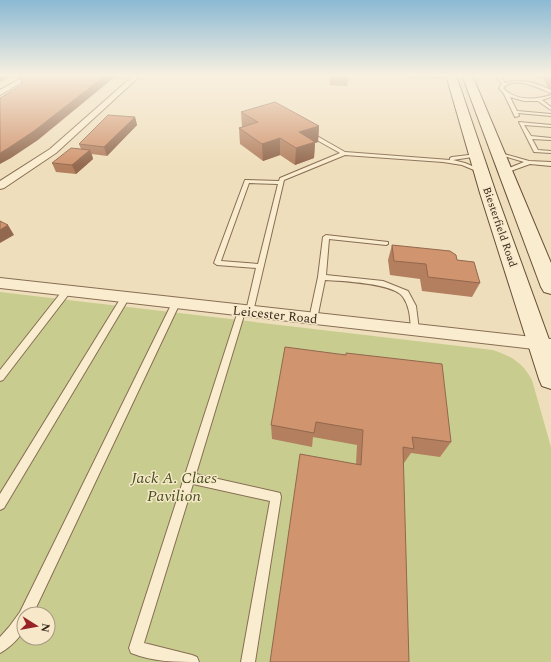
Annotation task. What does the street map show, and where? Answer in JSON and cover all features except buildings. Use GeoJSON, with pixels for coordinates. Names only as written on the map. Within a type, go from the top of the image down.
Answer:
{"type":"FeatureCollection","features":[{"type":"Feature","properties":{"kind":"main road","name":"Biesterfield Road"},"geometry":{"type":"LineString","coordinates":[[461,106],[479,163],[546,345],[551,379]]}},
{"type":"Feature","properties":{"kind":"main road","name":"Biesterfield Road"},"geometry":{"type":"LineString","coordinates":[[479,106],[551,287]]}},
{"type":"Feature","properties":{"kind":"street"},"geometry":{"type":"LineString","coordinates":[[0,186],[53,151],[103,106]]}},
{"type":"Feature","properties":{"kind":"street","name":"Leicester Road"},"geometry":{"type":"LineString","coordinates":[[0,284],[546,345]]}},
{"type":"Feature","properties":{"kind":"lane"},"geometry":{"type":"LineString","coordinates":[[513,106],[536,151],[551,152]]}},
{"type":"Feature","properties":{"kind":"lane"},"geometry":{"type":"LineString","coordinates":[[516,112],[551,115]]}},
{"type":"Feature","properties":{"kind":"lane"},"geometry":{"type":"LineString","coordinates":[[521,124],[551,126]]}},
{"type":"Feature","properties":{"kind":"lane"},"geometry":{"type":"LineString","coordinates":[[306,131],[344,153],[479,163]]}},
{"type":"Feature","properties":{"kind":"lane"},"geometry":{"type":"LineString","coordinates":[[529,137],[551,139]]}},
{"type":"Feature","properties":{"kind":"lane"},"geometry":{"type":"LineString","coordinates":[[192,662],[136,648],[190,478],[246,311],[260,266],[282,179],[344,153]]}},
{"type":"Feature","properties":{"kind":"lane"},"geometry":{"type":"LineString","coordinates":[[498,153],[528,162],[551,164]]}},
{"type":"Feature","properties":{"kind":"lane"},"geometry":{"type":"LineString","coordinates":[[443,160],[463,164],[479,163]]}},
{"type":"Feature","properties":{"kind":"lane"},"geometry":{"type":"LineString","coordinates":[[506,171],[528,162]]}},
{"type":"Feature","properties":{"kind":"lane"},"geometry":{"type":"LineString","coordinates":[[260,266],[217,263],[247,180],[282,183]]}},
{"type":"Feature","properties":{"kind":"lane"},"geometry":{"type":"LineString","coordinates":[[313,318],[322,277],[326,237],[386,243]]}},
{"type":"Feature","properties":{"kind":"lane"},"geometry":{"type":"LineString","coordinates":[[322,277],[383,283],[405,293],[412,306],[415,330]]}},
{"type":"Feature","properties":{"kind":"lane"},"geometry":{"type":"LineString","coordinates":[[0,377],[66,292]]}},
{"type":"Feature","properties":{"kind":"lane"},"geometry":{"type":"LineString","coordinates":[[0,504],[125,298]]}},
{"type":"Feature","properties":{"kind":"lane"},"geometry":{"type":"LineString","coordinates":[[30,606],[176,303]]}},
{"type":"Feature","properties":{"kind":"lane"},"geometry":{"type":"LineString","coordinates":[[190,478],[276,497],[248,662]]}},
{"type":"Feature","properties":{"kind":"lane"},"geometry":{"type":"LineString","coordinates":[[0,646],[16,629]]}},
{"type":"Feature","properties":{"kind":"green space","name":"Jack A. Claes Pavilion"},"geometry":{"type":"Polygon","coordinates":[[[0,292],[493,350],[516,360],[524,368],[532,380],[551,447],[551,662],[0,662],[0,292]]]}}]}
